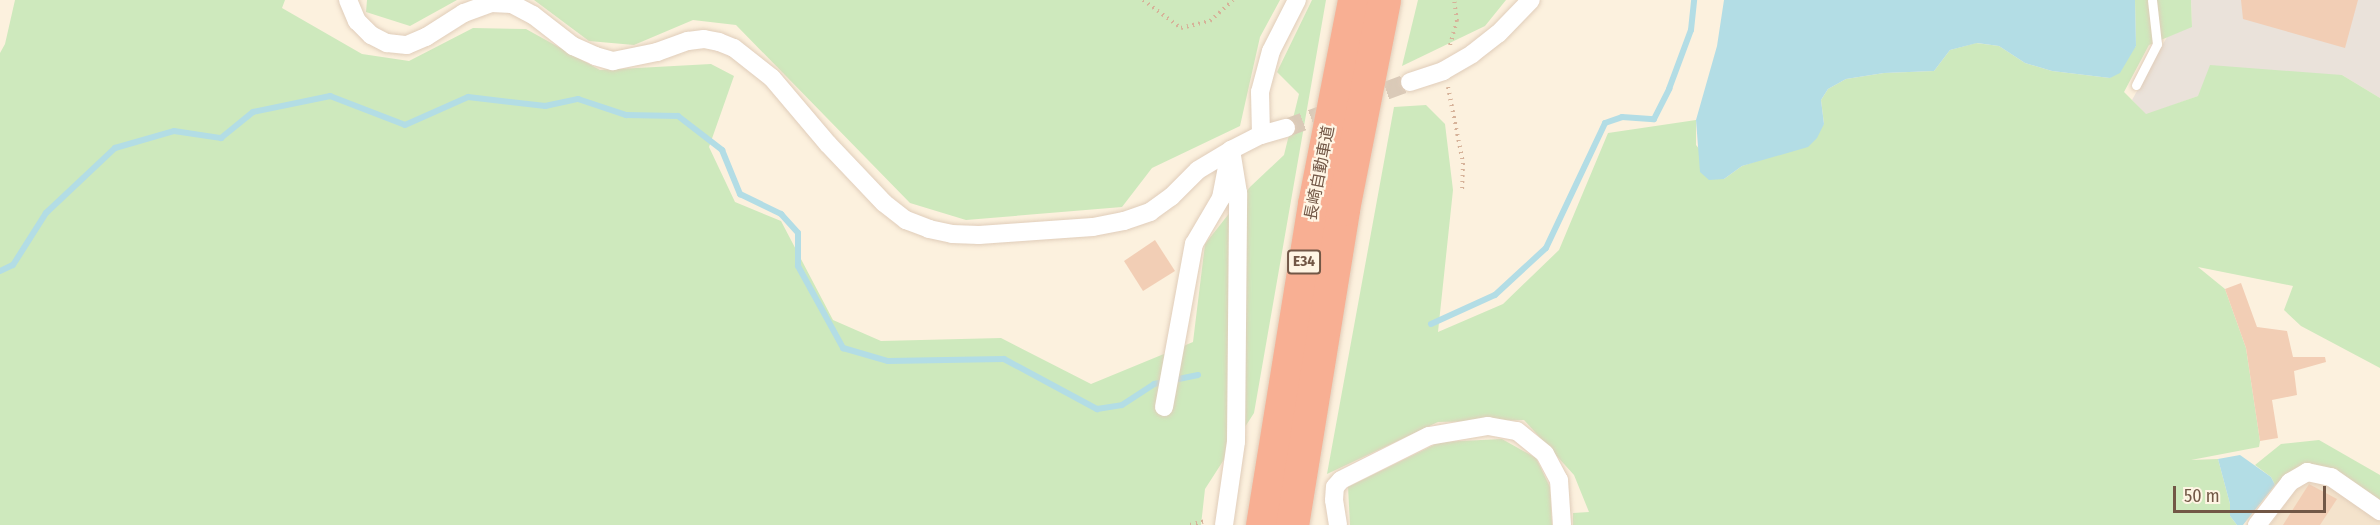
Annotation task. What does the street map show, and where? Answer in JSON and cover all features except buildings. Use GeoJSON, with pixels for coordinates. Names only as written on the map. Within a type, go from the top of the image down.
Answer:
{"type":"FeatureCollection","features":[{"type":"Feature","properties":{"kind":"highway","name":"長崎自動車道"},"geometry":{"type":"LineString","coordinates":[[1262,525],[1314,204],[1354,0]]}},
{"type":"Feature","properties":{"kind":"highway","name":"長崎自動車道"},"geometry":{"type":"LineString","coordinates":[[1292,525],[1343,209],[1384,0]]}},
{"type":"Feature","properties":{"kind":"street"},"geometry":{"type":"LineString","coordinates":[[348,0],[357,21],[371,35],[387,44],[407,45],[464,13],[491,3],[512,4],[533,15],[573,46],[595,56],[614,61],[657,52],[688,41],[704,39],[719,42],[734,48],[772,78],[828,144],[884,203],[906,220],[928,229],[952,234],[979,235],[1093,227],[1124,221],[1150,212],[1198,170],[1231,150],[1261,135],[1286,128]]}},
{"type":"Feature","properties":{"kind":"street"},"geometry":{"type":"LineString","coordinates":[[1261,135],[1260,92],[1271,51],[1297,0]]}},
{"type":"Feature","properties":{"kind":"street"},"geometry":{"type":"LineString","coordinates":[[1410,82],[1443,71],[1498,34],[1531,0]]}},
{"type":"Feature","properties":{"kind":"street"},"geometry":{"type":"LineString","coordinates":[[1164,406],[1194,244],[1221,198],[1231,150]]}},
{"type":"Feature","properties":{"kind":"street"},"geometry":{"type":"LineString","coordinates":[[1224,525],[1236,442],[1238,193],[1231,150]]}},
{"type":"Feature","properties":{"kind":"street"},"geometry":{"type":"LineString","coordinates":[[1338,525],[1334,500],[1335,488],[1341,480],[1429,436],[1488,426],[1517,431],[1545,454],[1559,480],[1563,525]]}},
{"type":"Feature","properties":{"kind":"street"},"geometry":{"type":"LineString","coordinates":[[2257,525],[2290,482],[2307,472],[2331,477],[2380,511]]}},
{"type":"Feature","properties":{"kind":"lane"},"geometry":{"type":"LineString","coordinates":[[2136,85],[2157,44],[2152,0]]}},
{"type":"Feature","properties":{"kind":"path"},"geometry":{"type":"LineString","coordinates":[[1143,0],[1180,28],[1210,21],[1233,0]]}},
{"type":"Feature","properties":{"kind":"path"},"geometry":{"type":"LineString","coordinates":[[1454,0],[1457,21],[1443,71],[1453,104],[1463,163],[1462,190]]}},
{"type":"Feature","properties":{"kind":"shaded area"},"geometry":{"type":"Polygon","coordinates":[[[2191,0],[2380,0],[2380,98],[2342,75],[2198,96],[2146,115],[2132,100],[2167,37],[2192,26],[2191,0]]]}},
{"type":"Feature","properties":{"kind":"shaded area"},"geometry":{"type":"Polygon","coordinates":[[[2305,477],[2328,480],[2380,518],[2380,525],[2270,525],[2305,477]]]}},
{"type":"Feature","properties":{"kind":"green space"},"geometry":{"type":"Polygon","coordinates":[[[15,0],[285,0],[282,8],[362,54],[409,61],[473,28],[526,29],[600,70],[711,64],[734,76],[709,147],[735,202],[781,221],[833,320],[881,341],[1001,338],[1091,384],[1193,342],[1205,244],[1250,187],[1284,155],[1299,94],[1277,72],[1312,0],[1326,0],[1254,413],[1205,489],[1201,525],[0,525],[0,53],[5,44],[15,0]]]}},
{"type":"Feature","properties":{"kind":"green space"},"geometry":{"type":"Polygon","coordinates":[[[367,0],[457,0],[410,26],[366,12],[367,0]]]}},
{"type":"Feature","properties":{"kind":"green space"},"geometry":{"type":"Polygon","coordinates":[[[534,0],[1280,0],[1260,37],[1240,126],[1152,168],[1122,207],[966,220],[910,203],[736,25],[693,20],[634,45],[589,41],[534,0]]]}},
{"type":"Feature","properties":{"kind":"green space"},"geometry":{"type":"Polygon","coordinates":[[[1418,0],[1506,0],[1485,26],[1402,66],[1418,0]]]}},
{"type":"Feature","properties":{"kind":"green space"},"geometry":{"type":"Polygon","coordinates":[[[2135,0],[2191,0],[2192,27],[2149,45],[2124,92],[2146,114],[2198,96],[2210,65],[2342,75],[2380,98],[2380,368],[2301,326],[2284,310],[2293,286],[2198,267],[2225,289],[2246,348],[2260,441],[2259,447],[2191,460],[2218,459],[2230,504],[2230,516],[2237,525],[1573,525],[1573,513],[1589,512],[1574,475],[1524,420],[1438,422],[1327,474],[1394,107],[1426,105],[1445,124],[1453,190],[1438,332],[1503,304],[1559,250],[1608,133],[1696,120],[1696,145],[1724,179],[1742,166],[1757,161],[1824,124],[1821,100],[1828,89],[1846,79],[1884,73],[1934,71],[1950,50],[1976,43],[1999,46],[2025,63],[2052,71],[2110,78],[2136,46],[2135,0]]]}},
{"type":"Feature","properties":{"kind":"green space"},"geometry":{"type":"Polygon","coordinates":[[[1502,439],[1536,458],[1550,487],[1552,525],[1350,525],[1348,487],[1440,442],[1502,439]]]}},
{"type":"Feature","properties":{"kind":"green space"},"geometry":{"type":"Polygon","coordinates":[[[2319,440],[2380,475],[2380,505],[2304,465],[2275,485],[2271,477],[2255,465],[2281,444],[2319,440]]]}},
{"type":"Feature","properties":{"kind":"water"},"geometry":{"type":"Polygon","coordinates":[[[1724,0],[2135,0],[2136,46],[2120,73],[2110,78],[2052,71],[2025,63],[1999,46],[1977,43],[1950,50],[1934,71],[1884,73],[1846,79],[1828,89],[1821,100],[1824,124],[1817,138],[1808,147],[1742,166],[1724,179],[1709,180],[1700,172],[1696,120],[1717,46],[1724,0]]]}},
{"type":"Feature","properties":{"kind":"water"},"geometry":{"type":"Polygon","coordinates":[[[2240,455],[2271,477],[2275,485],[2243,525],[2237,525],[2230,516],[2230,504],[2218,459],[2240,455]]]}},
{"type":"Feature","properties":{"kind":"waterway"},"geometry":{"type":"LineString","coordinates":[[1431,324],[1495,295],[1546,248],[1605,123],[1622,117],[1654,119],[1669,89],[1691,30],[1694,0]]}},
{"type":"Feature","properties":{"kind":"waterway"},"geometry":{"type":"LineString","coordinates":[[0,271],[13,265],[46,213],[115,148],[174,131],[221,138],[253,112],[330,96],[405,125],[468,97],[545,106],[578,99],[626,115],[678,116],[722,150],[740,194],[781,214],[798,233],[798,266],[843,348],[888,361],[1004,359],[1097,409],[1122,405],[1154,384],[1198,375]]}},
{"type":"Feature","properties":{"kind":"tunnel"},"geometry":{"type":"LineString","coordinates":[[1361,100],[1410,82]]}},
{"type":"Feature","properties":{"kind":"tunnel"},"geometry":{"type":"LineString","coordinates":[[1286,128],[1335,110]]}}]}
